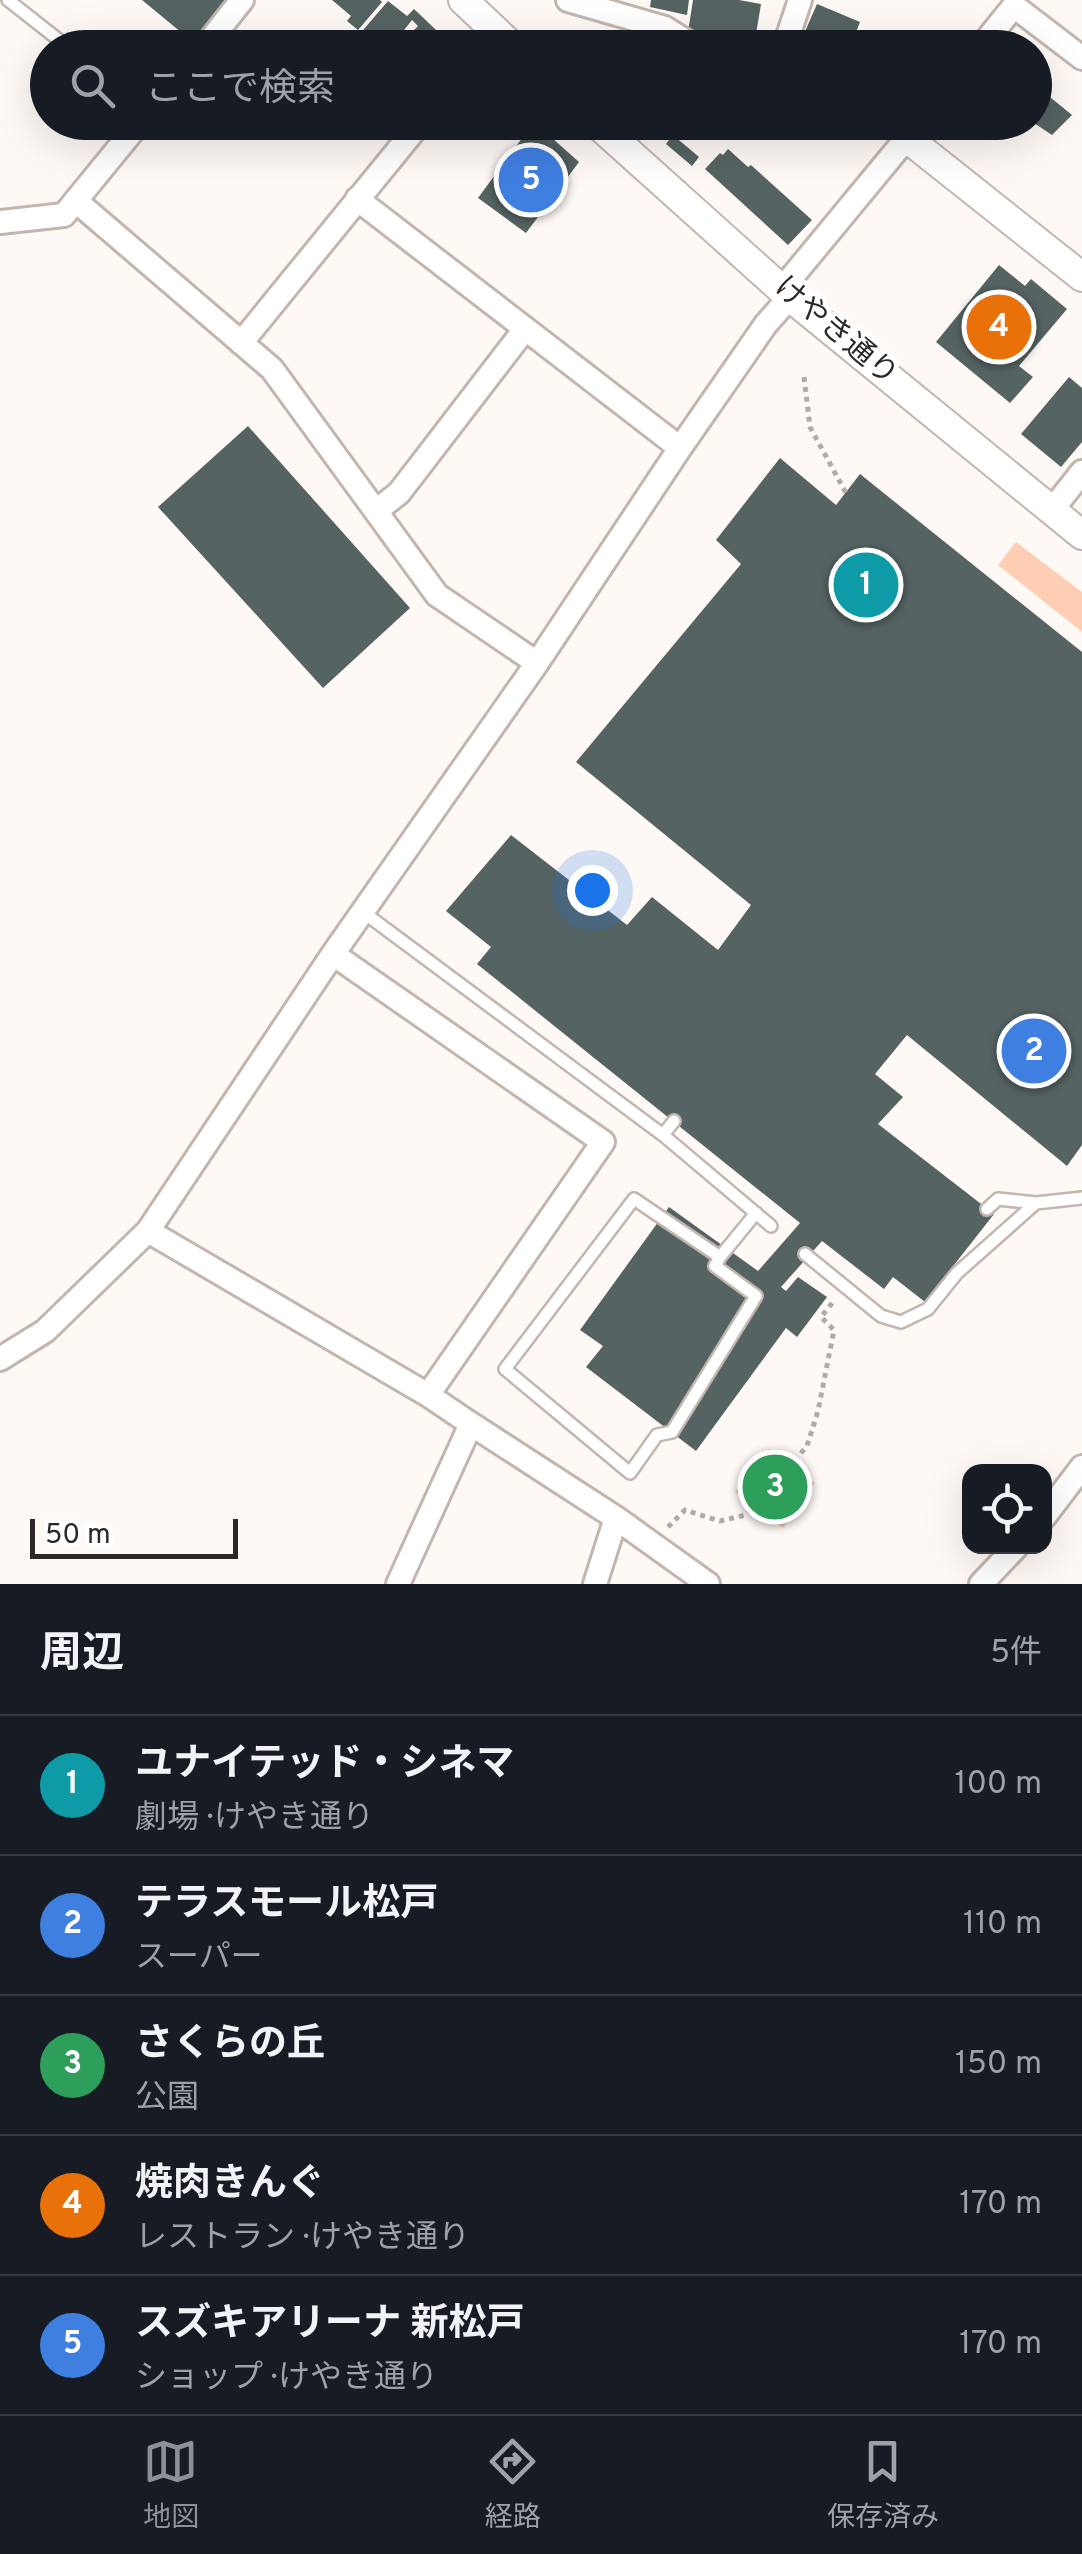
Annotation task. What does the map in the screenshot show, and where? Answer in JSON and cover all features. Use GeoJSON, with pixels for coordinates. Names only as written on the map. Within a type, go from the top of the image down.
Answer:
{"type":"FeatureCollection","features":[{"type":"Feature","properties":{"kind":"street"},"geometry":{"type":"LineString","coordinates":[[218,30],[242,0]]}},
{"type":"Feature","properties":{"kind":"street"},"geometry":{"type":"LineString","coordinates":[[463,0],[488,30]]}},
{"type":"Feature","properties":{"kind":"street"},"geometry":{"type":"LineString","coordinates":[[568,0],[668,30]]}},
{"type":"Feature","properties":{"kind":"street"},"geometry":{"type":"LineString","coordinates":[[790,30],[800,0]]}},
{"type":"Feature","properties":{"kind":"street"},"geometry":{"type":"LineString","coordinates":[[995,30],[1014,6],[1045,30]]}},
{"type":"Feature","properties":{"kind":"street"},"geometry":{"type":"LineString","coordinates":[[1052,35],[1082,58]]}},
{"type":"Feature","properties":{"kind":"street"},"geometry":{"type":"LineString","coordinates":[[0,222],[64,215],[125,140]]}},
{"type":"Feature","properties":{"kind":"street"},"geometry":{"type":"LineString","coordinates":[[241,344],[406,140]]}},
{"type":"Feature","properties":{"kind":"street","name":"けやき通り"},"geometry":{"type":"LineString","coordinates":[[615,140],[786,293],[1082,534]]}},
{"type":"Feature","properties":{"kind":"street"},"geometry":{"type":"LineString","coordinates":[[0,1359],[45,1330],[148,1230],[786,293],[905,140]]}},
{"type":"Feature","properties":{"kind":"street"},"geometry":{"type":"LineString","coordinates":[[924,140],[1082,277]]}},
{"type":"Feature","properties":{"kind":"street"},"geometry":{"type":"LineString","coordinates":[[357,200],[680,448]]}},
{"type":"Feature","properties":{"kind":"street"},"geometry":{"type":"LineString","coordinates":[[76,201],[285,386],[437,596],[536,663]]}},
{"type":"Feature","properties":{"kind":"street"},"geometry":{"type":"LineString","coordinates":[[376,511],[399,493],[525,328]]}},
{"type":"Feature","properties":{"kind":"street"},"geometry":{"type":"LineString","coordinates":[[1052,510],[1082,472]]}},
{"type":"Feature","properties":{"kind":"street"},"geometry":{"type":"LineString","coordinates":[[333,954],[602,1142],[428,1396]]}},
{"type":"Feature","properties":{"kind":"street"},"geometry":{"type":"LineString","coordinates":[[148,1230],[428,1396],[616,1518],[708,1584]]}},
{"type":"Feature","properties":{"kind":"street"},"geometry":{"type":"LineString","coordinates":[[398,1584],[471,1424]]}},
{"type":"Feature","properties":{"kind":"street"},"geometry":{"type":"LineString","coordinates":[[1052,1507],[1082,1467]]}},
{"type":"Feature","properties":{"kind":"street"},"geometry":{"type":"LineString","coordinates":[[595,1584],[616,1518]]}},
{"type":"Feature","properties":{"kind":"street"},"geometry":{"type":"LineString","coordinates":[[981,1584],[1009,1554]]}},
{"type":"Feature","properties":{"kind":"lane"},"geometry":{"type":"LineString","coordinates":[[8,0],[46,30]]}},
{"type":"Feature","properties":{"kind":"lane"},"geometry":{"type":"LineString","coordinates":[[364,912],[663,1135],[771,1226]]}},
{"type":"Feature","properties":{"kind":"lane"},"geometry":{"type":"LineString","coordinates":[[663,1135],[674,1121]]}},
{"type":"Feature","properties":{"kind":"lane"},"geometry":{"type":"LineString","coordinates":[[720,1257],[634,1198],[505,1369],[630,1473],[657,1435],[672,1432],[756,1296],[716,1266],[756,1213]]}},
{"type":"Feature","properties":{"kind":"lane"},"geometry":{"type":"LineString","coordinates":[[988,1209],[998,1198],[1036,1203],[1082,1198]]}},
{"type":"Feature","properties":{"kind":"lane"},"geometry":{"type":"LineString","coordinates":[[805,1254],[881,1316],[902,1322],[928,1309],[957,1273],[1036,1203]]}},
{"type":"Feature","properties":{"kind":"path"},"geometry":{"type":"LineString","coordinates":[[804,377],[810,427],[846,492]]}},
{"type":"Feature","properties":{"kind":"path"},"geometry":{"type":"LineString","coordinates":[[652,1543],[685,1510],[720,1522],[746,1516],[807,1446],[834,1330],[822,1317],[833,1302]]}},
{"type":"Feature","properties":{"kind":"shaded area"},"geometry":{"type":"Polygon","coordinates":[[[1016,542],[1082,592],[1082,632],[998,565],[1016,542]]]}},
{"type":"Feature","properties":{"kind":"shaded area"},"geometry":{"type":"Polygon","coordinates":[[[769,1449],[815,1483],[783,1528],[735,1492],[769,1449]]]}},
{"type":"Feature","properties":{"kind":"building"},"geometry":{"type":"Polygon","coordinates":[[[142,0],[228,0],[203,30],[178,30],[142,0]]]}},
{"type":"Feature","properties":{"kind":"building"},"geometry":{"type":"Polygon","coordinates":[[[332,0],[382,2],[358,30],[347,21],[351,16],[332,0]]]}},
{"type":"Feature","properties":{"kind":"building"},"geometry":{"type":"Polygon","coordinates":[[[651,0],[689,0],[687,15],[650,7],[651,0]]]}},
{"type":"Feature","properties":{"kind":"building"},"geometry":{"type":"Polygon","coordinates":[[[693,0],[761,4],[757,30],[688,30],[693,0]]]}},
{"type":"Feature","properties":{"kind":"building"},"geometry":{"type":"Polygon","coordinates":[[[388,1],[407,16],[414,9],[436,30],[414,30],[418,26],[412,20],[404,30],[363,30],[388,1]]]}},
{"type":"Feature","properties":{"kind":"building"},"geometry":{"type":"Polygon","coordinates":[[[817,4],[860,22],[857,30],[806,30],[817,4]]]}},
{"type":"Feature","properties":{"kind":"building"},"geometry":{"type":"Polygon","coordinates":[[[1052,99],[1072,115],[1052,135],[1052,99]]]}},
{"type":"Feature","properties":{"kind":"building"},"geometry":{"type":"Polygon","coordinates":[[[521,140],[554,140],[579,162],[526,233],[478,198],[521,140]]]}},
{"type":"Feature","properties":{"kind":"building"},"geometry":{"type":"Polygon","coordinates":[[[679,140],[699,157],[692,166],[666,144],[679,140]]]}},
{"type":"Feature","properties":{"kind":"building"},"geometry":{"type":"Polygon","coordinates":[[[728,149],[812,220],[788,245],[705,169],[728,149]]]}},
{"type":"Feature","properties":{"kind":"building"},"geometry":{"type":"Polygon","coordinates":[[[999,265],[1025,286],[1031,279],[1067,309],[1019,366],[1033,377],[1010,403],[936,342],[999,265]]]}},
{"type":"Feature","properties":{"kind":"building"},"geometry":{"type":"Polygon","coordinates":[[[1069,377],[1082,388],[1082,442],[1061,467],[1021,434],[1069,377]]]}},
{"type":"Feature","properties":{"kind":"building"},"geometry":{"type":"Polygon","coordinates":[[[248,426],[410,608],[323,688],[158,507],[248,426]]]}},
{"type":"Feature","properties":{"kind":"building"},"geometry":{"type":"Polygon","coordinates":[[[780,458],[836,505],[860,474],[1082,652],[1082,1145],[1067,1166],[907,1035],[875,1074],[903,1097],[878,1124],[994,1214],[925,1302],[893,1277],[884,1289],[822,1241],[781,1287],[786,1291],[798,1277],[827,1297],[797,1337],[786,1328],[696,1451],[586,1367],[603,1346],[580,1330],[669,1207],[758,1271],[800,1223],[477,964],[491,947],[446,911],[511,835],[627,925],[652,897],[718,950],[751,905],[576,762],[741,564],[716,540],[780,458]]]}},
{"type":"Feature","properties":{"kind":"place","name":"スズキアリーナ 新松戸"},"geometry":{"type":"Point","coordinates":[531,180]}},
{"type":"Feature","properties":{"kind":"place","name":"焼肉きんぐ"},"geometry":{"type":"Point","coordinates":[999,327]}},
{"type":"Feature","properties":{"kind":"place","name":"ユナイテッド・シネマ"},"geometry":{"type":"Point","coordinates":[866,585]}},
{"type":"Feature","properties":{"kind":"place","name":"テラスモール松戸"},"geometry":{"type":"Point","coordinates":[1034,1051]}},
{"type":"Feature","properties":{"kind":"place","name":"さくらの丘"},"geometry":{"type":"Point","coordinates":[775,1487]}}]}
